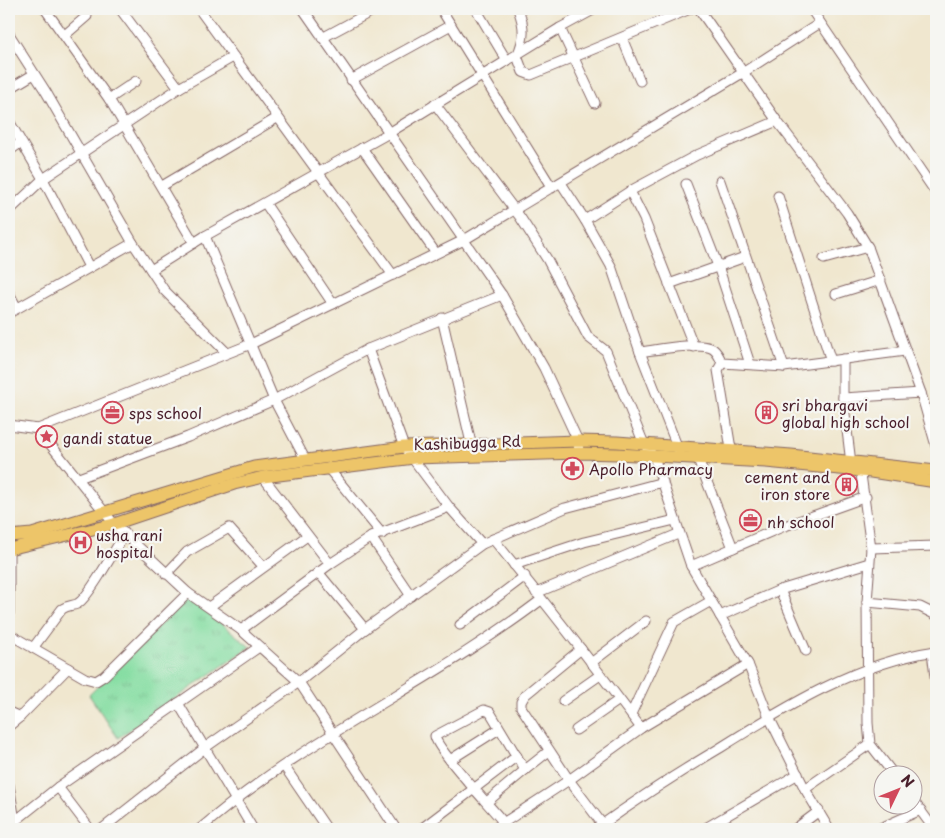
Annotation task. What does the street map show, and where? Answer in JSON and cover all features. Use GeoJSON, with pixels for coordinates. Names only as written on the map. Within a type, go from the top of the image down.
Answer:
{"type":"FeatureCollection","features":[{"type":"Feature","properties":{"kind":"main road","name":"Kashibugga Rd"},"geometry":{"type":"LineString","coordinates":[[9,536],[32,534],[254,467],[404,447],[471,443],[578,441],[677,447],[732,455]]}},
{"type":"Feature","properties":{"kind":"main road","name":"Kashibugga Rd"},"geometry":{"type":"LineString","coordinates":[[9,548],[114,524],[234,484],[263,477],[414,458],[579,453],[681,459],[732,455],[791,455],[936,482]]}},
{"type":"Feature","properties":{"kind":"main road","name":"Kashibugga Rd"},"geometry":{"type":"LineString","coordinates":[[857,466],[936,471]]}},
{"type":"Feature","properties":{"kind":"street"},"geometry":{"type":"LineString","coordinates":[[45,9],[109,99],[194,243]]}},
{"type":"Feature","properties":{"kind":"street"},"geometry":{"type":"LineString","coordinates":[[120,9],[179,88]]}},
{"type":"Feature","properties":{"kind":"street"},"geometry":{"type":"LineString","coordinates":[[199,9],[393,275]]}},
{"type":"Feature","properties":{"kind":"street"},"geometry":{"type":"LineString","coordinates":[[303,9],[502,295],[544,368],[578,441],[579,453]]}},
{"type":"Feature","properties":{"kind":"street"},"geometry":{"type":"LineString","coordinates":[[322,38],[376,9]]}},
{"type":"Feature","properties":{"kind":"street"},"geometry":{"type":"LineString","coordinates":[[441,9],[481,76],[556,185],[586,220],[611,266],[640,352],[681,459]]}},
{"type":"Feature","properties":{"kind":"street"},"geometry":{"type":"LineString","coordinates":[[476,9],[508,61]]}},
{"type":"Feature","properties":{"kind":"street"},"geometry":{"type":"LineString","coordinates":[[518,9],[524,26],[523,41],[517,56],[523,72],[531,75],[690,9]]}},
{"type":"Feature","properties":{"kind":"street"},"geometry":{"type":"LineString","coordinates":[[151,270],[205,236],[389,133],[560,28],[595,9]]}},
{"type":"Feature","properties":{"kind":"street"},"geometry":{"type":"LineString","coordinates":[[699,9],[777,122],[847,213],[868,247],[921,393],[936,446]]}},
{"type":"Feature","properties":{"kind":"street"},"geometry":{"type":"LineString","coordinates":[[811,9],[936,193]]}},
{"type":"Feature","properties":{"kind":"street"},"geometry":{"type":"LineString","coordinates":[[64,35],[87,16]]}},
{"type":"Feature","properties":{"kind":"street"},"geometry":{"type":"LineString","coordinates":[[9,425],[38,429],[251,344],[393,275],[435,252],[464,240],[744,72],[820,23]]}},
{"type":"Feature","properties":{"kind":"street"},"geometry":{"type":"LineString","coordinates":[[351,80],[451,25]]}},
{"type":"Feature","properties":{"kind":"street"},"geometry":{"type":"LineString","coordinates":[[560,28],[595,103]]}},
{"type":"Feature","properties":{"kind":"street"},"geometry":{"type":"LineString","coordinates":[[9,34],[82,153],[133,243],[164,290],[227,353]]}},
{"type":"Feature","properties":{"kind":"street"},"geometry":{"type":"LineString","coordinates":[[622,38],[640,81]]}},
{"type":"Feature","properties":{"kind":"street"},"geometry":{"type":"LineString","coordinates":[[9,211],[43,179],[179,88],[233,57]]}},
{"type":"Feature","properties":{"kind":"street"},"geometry":{"type":"LineString","coordinates":[[9,89],[34,74]]}},
{"type":"Feature","properties":{"kind":"street"},"geometry":{"type":"LineString","coordinates":[[109,99],[136,81]]}},
{"type":"Feature","properties":{"kind":"street"},"geometry":{"type":"LineString","coordinates":[[435,104],[514,209],[547,259],[588,337],[606,351],[644,444],[654,457],[678,534],[691,566],[748,664],[769,717],[805,789],[829,829]]}},
{"type":"Feature","properties":{"kind":"street"},"geometry":{"type":"LineString","coordinates":[[162,186],[277,118]]}},
{"type":"Feature","properties":{"kind":"street"},"geometry":{"type":"LineString","coordinates":[[9,121],[20,143],[43,179],[89,267]]}},
{"type":"Feature","properties":{"kind":"street"},"geometry":{"type":"LineString","coordinates":[[586,220],[630,191],[697,155],[777,122]]}},
{"type":"Feature","properties":{"kind":"street"},"geometry":{"type":"LineString","coordinates":[[9,151],[20,143]]}},
{"type":"Feature","properties":{"kind":"street"},"geometry":{"type":"LineString","coordinates":[[362,148],[435,252]]}},
{"type":"Feature","properties":{"kind":"street"},"geometry":{"type":"LineString","coordinates":[[720,181],[784,367]]}},
{"type":"Feature","properties":{"kind":"street"},"geometry":{"type":"LineString","coordinates":[[686,184],[718,266],[750,364]]}},
{"type":"Feature","properties":{"kind":"street"},"geometry":{"type":"LineString","coordinates":[[630,191],[694,347]]}},
{"type":"Feature","properties":{"kind":"street"},"geometry":{"type":"LineString","coordinates":[[778,196],[831,361]]}},
{"type":"Feature","properties":{"kind":"street"},"geometry":{"type":"LineString","coordinates":[[264,203],[333,304]]}},
{"type":"Feature","properties":{"kind":"street"},"geometry":{"type":"LineString","coordinates":[[205,236],[274,400],[305,459]]}},
{"type":"Feature","properties":{"kind":"street"},"geometry":{"type":"LineString","coordinates":[[9,313],[133,243]]}},
{"type":"Feature","properties":{"kind":"street"},"geometry":{"type":"LineString","coordinates":[[824,260],[868,247]]}},
{"type":"Feature","properties":{"kind":"street"},"geometry":{"type":"LineString","coordinates":[[669,284],[745,257]]}},
{"type":"Feature","properties":{"kind":"street"},"geometry":{"type":"LineString","coordinates":[[836,294],[881,280]]}},
{"type":"Feature","properties":{"kind":"street"},"geometry":{"type":"LineString","coordinates":[[9,293],[18,308]]}},
{"type":"Feature","properties":{"kind":"street"},"geometry":{"type":"LineString","coordinates":[[79,478],[188,437],[274,400],[368,349],[502,295]]}},
{"type":"Feature","properties":{"kind":"street"},"geometry":{"type":"LineString","coordinates":[[442,318],[471,443]]}},
{"type":"Feature","properties":{"kind":"street"},"geometry":{"type":"LineString","coordinates":[[640,352],[694,347],[713,350],[722,362],[784,367],[905,352]]}},
{"type":"Feature","properties":{"kind":"street"},"geometry":{"type":"LineString","coordinates":[[368,349],[404,447],[449,507],[482,544]]}},
{"type":"Feature","properties":{"kind":"street"},"geometry":{"type":"LineString","coordinates":[[843,360],[843,398],[857,466],[866,497],[871,548],[867,602],[868,722],[870,744],[887,766]]}},
{"type":"Feature","properties":{"kind":"street"},"geometry":{"type":"LineString","coordinates":[[722,362],[718,370],[732,455]]}},
{"type":"Feature","properties":{"kind":"street"},"geometry":{"type":"LineString","coordinates":[[843,398],[921,393]]}},
{"type":"Feature","properties":{"kind":"street"},"geometry":{"type":"LineString","coordinates":[[38,429],[114,524],[188,593],[241,630],[299,682],[334,732],[396,829]]}},
{"type":"Feature","properties":{"kind":"street"},"geometry":{"type":"LineString","coordinates":[[698,459],[733,548]]}},
{"type":"Feature","properties":{"kind":"street"},"geometry":{"type":"LineString","coordinates":[[328,468],[382,534]]}},
{"type":"Feature","properties":{"kind":"street"},"geometry":{"type":"LineString","coordinates":[[263,477],[330,564]]}},
{"type":"Feature","properties":{"kind":"street"},"geometry":{"type":"LineString","coordinates":[[102,829],[206,748],[299,682],[365,629],[482,544],[565,508],[662,482]]}},
{"type":"Feature","properties":{"kind":"street"},"geometry":{"type":"LineString","coordinates":[[691,566],[782,527],[866,497]]}},
{"type":"Feature","properties":{"kind":"street"},"geometry":{"type":"LineString","coordinates":[[241,630],[318,572],[371,537],[449,507]]}},
{"type":"Feature","properties":{"kind":"street"},"geometry":{"type":"LineString","coordinates":[[514,565],[584,542],[675,520]]}},
{"type":"Feature","properties":{"kind":"street"},"geometry":{"type":"LineString","coordinates":[[166,574],[188,552],[229,528],[263,566]]}},
{"type":"Feature","properties":{"kind":"street"},"geometry":{"type":"LineString","coordinates":[[33,648],[62,609],[68,605],[77,604],[87,595],[125,533]]}},
{"type":"Feature","properties":{"kind":"street"},"geometry":{"type":"LineString","coordinates":[[200,829],[235,798],[334,732],[495,635],[538,596],[678,534]]}},
{"type":"Feature","properties":{"kind":"street"},"geometry":{"type":"LineString","coordinates":[[209,607],[263,566],[307,536]]}},
{"type":"Feature","properties":{"kind":"street"},"geometry":{"type":"LineString","coordinates":[[371,537],[411,596]]}},
{"type":"Feature","properties":{"kind":"street"},"geometry":{"type":"LineString","coordinates":[[492,539],[525,576],[538,596],[641,728]]}},
{"type":"Feature","properties":{"kind":"street"},"geometry":{"type":"LineString","coordinates":[[871,548],[936,546]]}},
{"type":"Feature","properties":{"kind":"street"},"geometry":{"type":"LineString","coordinates":[[9,548],[9,614]]}},
{"type":"Feature","properties":{"kind":"street"},"geometry":{"type":"LineString","coordinates":[[720,616],[780,590],[869,563]]}},
{"type":"Feature","properties":{"kind":"street"},"geometry":{"type":"LineString","coordinates":[[318,572],[365,629]]}},
{"type":"Feature","properties":{"kind":"street"},"geometry":{"type":"LineString","coordinates":[[460,625],[525,576]]}},
{"type":"Feature","properties":{"kind":"street"},"geometry":{"type":"LineString","coordinates":[[780,590],[806,651]]}},
{"type":"Feature","properties":{"kind":"street"},"geometry":{"type":"LineString","coordinates":[[9,634],[68,668],[96,681],[104,676],[188,593]]}},
{"type":"Feature","properties":{"kind":"street"},"geometry":{"type":"LineString","coordinates":[[630,714],[674,622],[711,601]]}},
{"type":"Feature","properties":{"kind":"street"},"geometry":{"type":"LineString","coordinates":[[867,602],[920,607],[936,615]]}},
{"type":"Feature","properties":{"kind":"street"},"geometry":{"type":"LineString","coordinates":[[591,663],[646,621]]}},
{"type":"Feature","properties":{"kind":"street"},"geometry":{"type":"LineString","coordinates":[[12,823],[58,787],[259,647]]}},
{"type":"Feature","properties":{"kind":"street"},"geometry":{"type":"LineString","coordinates":[[581,650],[525,695],[521,702],[521,707],[602,828],[685,769],[769,717],[869,669],[934,651],[936,685]]}},
{"type":"Feature","properties":{"kind":"street"},"geometry":{"type":"LineString","coordinates":[[494,829],[569,780],[641,728],[748,664]]}},
{"type":"Feature","properties":{"kind":"street"},"geometry":{"type":"LineString","coordinates":[[9,726],[52,686],[68,668]]}},
{"type":"Feature","properties":{"kind":"street"},"geometry":{"type":"LineString","coordinates":[[563,702],[600,675]]}},
{"type":"Feature","properties":{"kind":"street"},"geometry":{"type":"LineString","coordinates":[[576,730],[619,700]]}},
{"type":"Feature","properties":{"kind":"street"},"geometry":{"type":"LineString","coordinates":[[178,704],[253,829]]}},
{"type":"Feature","properties":{"kind":"street"},"geometry":{"type":"LineString","coordinates":[[504,823],[436,743],[435,736],[484,710],[490,712],[525,770]]}},
{"type":"Feature","properties":{"kind":"street"},"geometry":{"type":"LineString","coordinates":[[9,712],[20,717]]}},
{"type":"Feature","properties":{"kind":"street"},"geometry":{"type":"LineString","coordinates":[[450,760],[499,729]]}},
{"type":"Feature","properties":{"kind":"street"},"geometry":{"type":"LineString","coordinates":[[805,789],[870,744]]}},
{"type":"Feature","properties":{"kind":"street"},"geometry":{"type":"LineString","coordinates":[[487,802],[550,751]]}},
{"type":"Feature","properties":{"kind":"street"},"geometry":{"type":"LineString","coordinates":[[421,829],[476,789],[516,756]]}},
{"type":"Feature","properties":{"kind":"street"},"geometry":{"type":"LineString","coordinates":[[284,766],[327,829]]}},
{"type":"Feature","properties":{"kind":"street"},"geometry":{"type":"LineString","coordinates":[[704,829],[798,774]]}},
{"type":"Feature","properties":{"kind":"street"},"geometry":{"type":"LineString","coordinates":[[9,785],[12,823]]}},
{"type":"Feature","properties":{"kind":"street"},"geometry":{"type":"LineString","coordinates":[[58,787],[90,829]]}},
{"type":"Feature","properties":{"kind":"street"},"geometry":{"type":"LineString","coordinates":[[795,829],[819,811]]}},
{"type":"Feature","properties":{"kind":"street"},"geometry":{"type":"LineString","coordinates":[[922,811],[934,829]]}},
{"type":"Feature","properties":{"kind":"street"},"geometry":{"type":"LineString","coordinates":[[878,829],[907,816]]}},
{"type":"Feature","properties":{"kind":"green space"},"geometry":{"type":"Polygon","coordinates":[[[189,596],[250,647],[118,738],[89,695],[189,596]]]}},
{"type":"Feature","properties":{"kind":"place","name":"sps school"},"geometry":{"type":"Point","coordinates":[113,412]}},
{"type":"Feature","properties":{"kind":"place","name":"sri bhargavi global high school"},"geometry":{"type":"Point","coordinates":[766,413]}},
{"type":"Feature","properties":{"kind":"place","name":"gandi statue"},"geometry":{"type":"Point","coordinates":[47,437]}},
{"type":"Feature","properties":{"kind":"place","name":"Apollo Pharmacy"},"geometry":{"type":"Point","coordinates":[573,468]}},
{"type":"Feature","properties":{"kind":"place","name":"cement and iron store"},"geometry":{"type":"Point","coordinates":[846,485]}},
{"type":"Feature","properties":{"kind":"place","name":"nh school"},"geometry":{"type":"Point","coordinates":[751,521]}},
{"type":"Feature","properties":{"kind":"place","name":"usha rani hospital"},"geometry":{"type":"Point","coordinates":[80,543]}}]}
